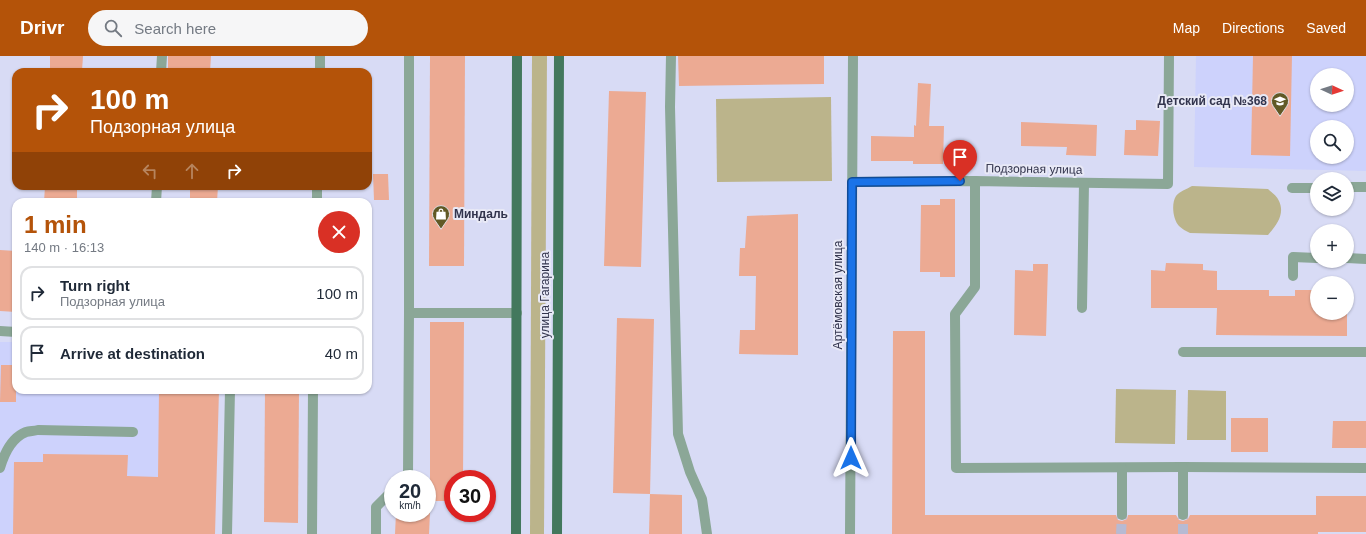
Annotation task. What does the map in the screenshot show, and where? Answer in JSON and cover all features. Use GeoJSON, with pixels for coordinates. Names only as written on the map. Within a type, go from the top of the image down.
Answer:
{"type":"FeatureCollection","features":[{"type":"Feature","properties":{"kind":"main road"},"geometry":{"type":"LineString","coordinates":[[516,534],[517,56]]}},
{"type":"Feature","properties":{"kind":"main road","name":"улица Гагарина"},"geometry":{"type":"LineString","coordinates":[[557,534],[558,56]]}},
{"type":"Feature","properties":{"kind":"street"},"geometry":{"type":"LineString","coordinates":[[161,68],[162,56]]}},
{"type":"Feature","properties":{"kind":"street"},"geometry":{"type":"LineString","coordinates":[[320,56],[320,68]]}},
{"type":"Feature","properties":{"kind":"street"},"geometry":{"type":"LineString","coordinates":[[408,470],[409,56]]}},
{"type":"Feature","properties":{"kind":"street"},"geometry":{"type":"LineString","coordinates":[[671,56],[670,107],[678,434],[690,472],[702,499],[707,534]]}},
{"type":"Feature","properties":{"kind":"street","name":"Артёмовская улица"},"geometry":{"type":"LineString","coordinates":[[850,534],[852,56]]}},
{"type":"Feature","properties":{"kind":"street","name":"Подзорная улица"},"geometry":{"type":"LineString","coordinates":[[852,182],[975,181],[1168,184],[1170,56]]}},
{"type":"Feature","properties":{"kind":"street"},"geometry":{"type":"LineString","coordinates":[[975,181],[975,287],[955,314],[956,468],[1366,468]]}},
{"type":"Feature","properties":{"kind":"street"},"geometry":{"type":"LineString","coordinates":[[1082,308],[1084,182]]}},
{"type":"Feature","properties":{"kind":"street"},"geometry":{"type":"LineString","coordinates":[[1354,187],[1366,187]]}},
{"type":"Feature","properties":{"kind":"street"},"geometry":{"type":"LineString","coordinates":[[1292,188],[1310,188]]}},
{"type":"Feature","properties":{"kind":"street"},"geometry":{"type":"LineString","coordinates":[[1293,276],[1293,257],[1310,258]]}},
{"type":"Feature","properties":{"kind":"street"},"geometry":{"type":"LineString","coordinates":[[1354,258],[1366,259]]}},
{"type":"Feature","properties":{"kind":"street"},"geometry":{"type":"LineString","coordinates":[[409,313],[517,314]]}},
{"type":"Feature","properties":{"kind":"street"},"geometry":{"type":"LineString","coordinates":[[0,331],[12,332]]}},
{"type":"Feature","properties":{"kind":"street"},"geometry":{"type":"LineString","coordinates":[[1183,352],[1366,352]]}},
{"type":"Feature","properties":{"kind":"street"},"geometry":{"type":"LineString","coordinates":[[227,534],[230,394]]}},
{"type":"Feature","properties":{"kind":"street"},"geometry":{"type":"LineString","coordinates":[[312,534],[313,394]]}},
{"type":"Feature","properties":{"kind":"street"},"geometry":{"type":"LineString","coordinates":[[0,468],[3,458],[13,441],[25,432],[38,430],[133,432]]}},
{"type":"Feature","properties":{"kind":"street"},"geometry":{"type":"LineString","coordinates":[[1183,467],[1183,515]]}},
{"type":"Feature","properties":{"kind":"street"},"geometry":{"type":"LineString","coordinates":[[1122,468],[1122,515]]}},
{"type":"Feature","properties":{"kind":"street"},"geometry":{"type":"LineString","coordinates":[[376,534],[376,507],[384,499]]}},
{"type":"Feature","properties":{"kind":"shaded area"},"geometry":{"type":"Polygon","coordinates":[[[532,56],[547,56],[544,534],[530,534],[532,56]]]}},
{"type":"Feature","properties":{"kind":"shaded area","name":"Детский сад №368"},"geometry":{"type":"Polygon","coordinates":[[[1196,56],[1366,56],[1366,171],[1194,167],[1196,56]]]}},
{"type":"Feature","properties":{"kind":"shaded area"},"geometry":{"type":"Polygon","coordinates":[[[831,97],[832,181],[717,182],[716,99],[831,97]]]}},
{"type":"Feature","properties":{"kind":"shaded area"},"geometry":{"type":"Polygon","coordinates":[[[1192,186],[1268,189],[1279,201],[1281,206],[1281,215],[1268,235],[1190,233],[1181,228],[1177,223],[1174,216],[1173,207],[1176,196],[1192,186]]]}},
{"type":"Feature","properties":{"kind":"shaded area"},"geometry":{"type":"Polygon","coordinates":[[[0,342],[12,342],[12,394],[217,394],[214,534],[0,534],[0,342]]]}},
{"type":"Feature","properties":{"kind":"shaded area"},"geometry":{"type":"Polygon","coordinates":[[[1116,389],[1176,390],[1175,444],[1115,443],[1116,389]]]}},
{"type":"Feature","properties":{"kind":"shaded area"},"geometry":{"type":"Polygon","coordinates":[[[1188,390],[1226,391],[1226,440],[1187,440],[1188,390]]]}},
{"type":"Feature","properties":{"kind":"building"},"geometry":{"type":"Polygon","coordinates":[[[50,56],[83,56],[82,68],[50,68],[50,56]]]}},
{"type":"Feature","properties":{"kind":"building"},"geometry":{"type":"Polygon","coordinates":[[[168,56],[211,56],[210,68],[168,68],[168,56]]]}},
{"type":"Feature","properties":{"kind":"building"},"geometry":{"type":"Polygon","coordinates":[[[430,56],[465,56],[464,266],[429,266],[430,56]]]}},
{"type":"Feature","properties":{"kind":"building"},"geometry":{"type":"Polygon","coordinates":[[[678,56],[824,56],[824,84],[679,86],[678,56]]]}},
{"type":"Feature","properties":{"kind":"building"},"geometry":{"type":"Polygon","coordinates":[[[1253,56],[1292,56],[1290,156],[1251,155],[1253,56]]]}},
{"type":"Feature","properties":{"kind":"building"},"geometry":{"type":"Polygon","coordinates":[[[918,83],[931,84],[929,126],[944,126],[943,164],[913,164],[913,161],[871,161],[871,136],[914,137],[918,83]]]}},
{"type":"Feature","properties":{"kind":"building"},"geometry":{"type":"Polygon","coordinates":[[[609,91],[646,92],[641,267],[604,266],[609,91]]]}},
{"type":"Feature","properties":{"kind":"building"},"geometry":{"type":"Polygon","coordinates":[[[1136,120],[1160,121],[1158,156],[1124,155],[1125,130],[1136,130],[1136,120]]]}},
{"type":"Feature","properties":{"kind":"building"},"geometry":{"type":"Polygon","coordinates":[[[1021,122],[1097,125],[1096,156],[1066,155],[1067,147],[1021,146],[1021,122]]]}},
{"type":"Feature","properties":{"kind":"building"},"geometry":{"type":"Polygon","coordinates":[[[373,174],[388,174],[389,200],[374,200],[373,174]]]}},
{"type":"Feature","properties":{"kind":"building"},"geometry":{"type":"Polygon","coordinates":[[[45,190],[77,190],[77,198],[44,198],[45,190]]]}},
{"type":"Feature","properties":{"kind":"building"},"geometry":{"type":"Polygon","coordinates":[[[190,190],[218,190],[217,198],[190,198],[190,190]]]}},
{"type":"Feature","properties":{"kind":"building"},"geometry":{"type":"Polygon","coordinates":[[[940,199],[955,199],[955,277],[940,277],[940,272],[920,272],[921,205],[940,205],[940,199]]]}},
{"type":"Feature","properties":{"kind":"building"},"geometry":{"type":"Polygon","coordinates":[[[798,214],[798,355],[739,354],[740,330],[755,330],[756,276],[739,276],[740,248],[745,248],[747,216],[798,214]]]}},
{"type":"Feature","properties":{"kind":"building"},"geometry":{"type":"Polygon","coordinates":[[[0,250],[12,251],[12,312],[0,311],[0,250]]]}},
{"type":"Feature","properties":{"kind":"building"},"geometry":{"type":"Polygon","coordinates":[[[1166,263],[1203,264],[1203,270],[1217,271],[1217,290],[1269,290],[1269,296],[1295,296],[1295,290],[1310,290],[1310,320],[1347,320],[1347,336],[1216,335],[1217,308],[1151,308],[1151,270],[1165,271],[1166,263]]]}},
{"type":"Feature","properties":{"kind":"building"},"geometry":{"type":"Polygon","coordinates":[[[1033,264],[1048,264],[1046,336],[1014,335],[1015,270],[1033,271],[1033,264]]]}},
{"type":"Feature","properties":{"kind":"building"},"geometry":{"type":"Polygon","coordinates":[[[617,318],[654,319],[650,494],[613,493],[617,318]]]}},
{"type":"Feature","properties":{"kind":"building"},"geometry":{"type":"Polygon","coordinates":[[[430,322],[464,322],[463,470],[444,470],[444,501],[436,501],[436,470],[430,470],[430,322]]]}},
{"type":"Feature","properties":{"kind":"building"},"geometry":{"type":"Polygon","coordinates":[[[893,331],[925,331],[925,515],[1116,515],[1118,520],[1122,521],[1127,519],[1128,515],[1176,515],[1179,520],[1183,521],[1188,519],[1190,515],[1316,515],[1316,496],[1366,496],[1366,532],[1318,532],[1318,534],[892,534],[893,331]]]}},
{"type":"Feature","properties":{"kind":"building"},"geometry":{"type":"Polygon","coordinates":[[[1,365],[12,365],[12,394],[16,394],[16,402],[0,402],[1,365]]]}},
{"type":"Feature","properties":{"kind":"building"},"geometry":{"type":"Polygon","coordinates":[[[159,394],[219,394],[215,534],[13,534],[14,462],[43,462],[43,454],[128,455],[127,476],[158,477],[159,394]]]}},
{"type":"Feature","properties":{"kind":"building"},"geometry":{"type":"Polygon","coordinates":[[[265,394],[299,394],[298,523],[264,522],[265,394]]]}},
{"type":"Feature","properties":{"kind":"building"},"geometry":{"type":"Polygon","coordinates":[[[1231,418],[1268,418],[1268,452],[1231,452],[1231,418]]]}},
{"type":"Feature","properties":{"kind":"building"},"geometry":{"type":"Polygon","coordinates":[[[1333,421],[1366,421],[1366,448],[1332,448],[1333,421]]]}},
{"type":"Feature","properties":{"kind":"building"},"geometry":{"type":"Polygon","coordinates":[[[650,494],[682,495],[682,534],[649,534],[650,494]]]}},
{"type":"Feature","properties":{"kind":"building"},"geometry":{"type":"Polygon","coordinates":[[[396,522],[430,522],[429,534],[395,534],[396,522]]]}},
{"type":"Feature","properties":{"kind":"tunnel"},"geometry":{"type":"LineString","coordinates":[[1121,534],[1122,515]]}},
{"type":"Feature","properties":{"kind":"tunnel"},"geometry":{"type":"LineString","coordinates":[[1183,515],[1183,534]]}},
{"type":"Feature","properties":{"kind":"place","name":"Детский сад №368"},"geometry":{"type":"Point","coordinates":[1280,116]}},
{"type":"Feature","properties":{"kind":"place","name":"Миндаль"},"geometry":{"type":"Point","coordinates":[441,229]}},
{"type":"Feature","properties":{"kind":"route"},"geometry":{"type":"LineString","coordinates":[[851,458],[852,182],[960,181]]}}]}
